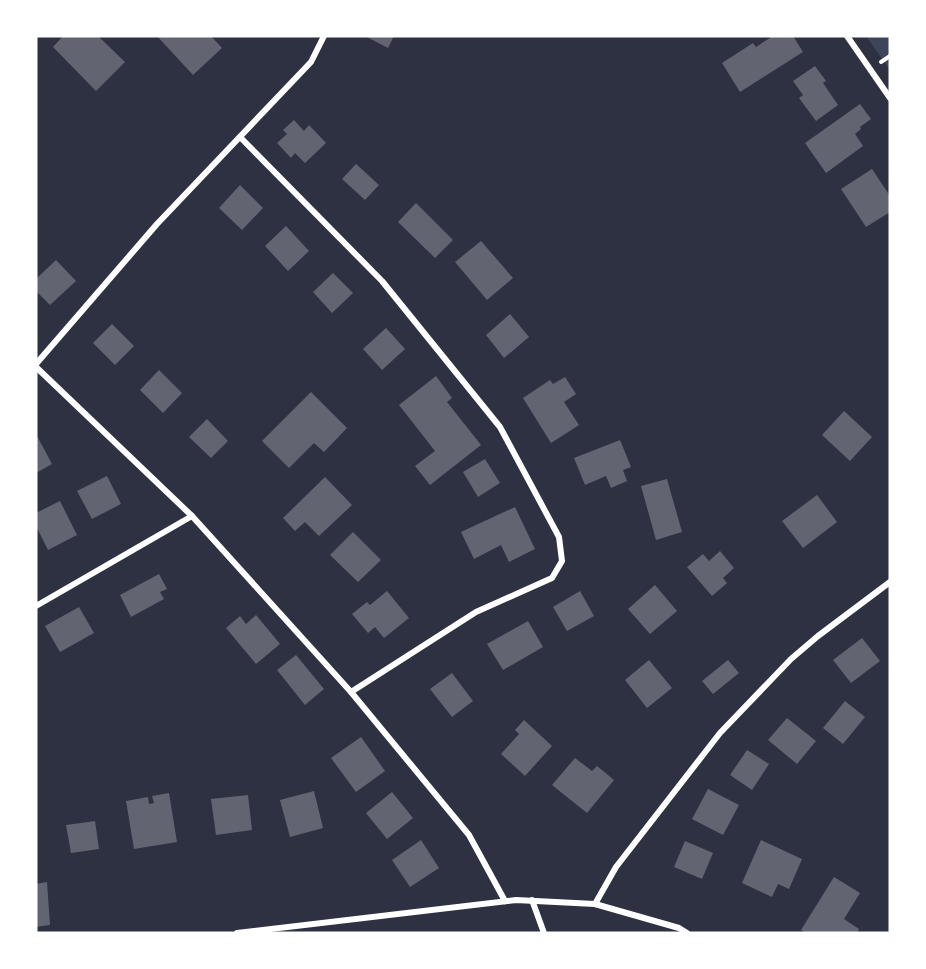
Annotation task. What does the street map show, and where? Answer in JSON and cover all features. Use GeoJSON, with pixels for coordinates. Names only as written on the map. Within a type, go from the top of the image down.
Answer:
{"type":"FeatureCollection","features":[{"type":"Feature","properties":{"kind":"street"},"geometry":{"type":"LineString","coordinates":[[324,36],[311,62],[157,224],[36,366],[192,516],[351,692],[470,835],[505,901]]}},
{"type":"Feature","properties":{"kind":"street"},"geometry":{"type":"LineString","coordinates":[[847,36],[890,98]]}},
{"type":"Feature","properties":{"kind":"street"},"geometry":{"type":"LineString","coordinates":[[240,137],[382,281],[500,428],[559,537],[562,561],[552,578],[476,612],[351,692]]}},
{"type":"Feature","properties":{"kind":"street"},"geometry":{"type":"LineString","coordinates":[[36,606],[192,516]]}},
{"type":"Feature","properties":{"kind":"street"},"geometry":{"type":"LineString","coordinates":[[595,904],[616,867],[720,733],[791,659],[890,582]]}},
{"type":"Feature","properties":{"kind":"street"},"geometry":{"type":"LineString","coordinates":[[532,900],[544,933]]}},
{"type":"Feature","properties":{"kind":"street"},"geometry":{"type":"LineString","coordinates":[[237,933],[505,901],[532,900],[595,904],[679,928],[687,933]]}},
{"type":"Feature","properties":{"kind":"shaded area"},"geometry":{"type":"Polygon","coordinates":[[[866,36],[890,36],[890,70],[866,36]]]}},
{"type":"Feature","properties":{"kind":"building"},"geometry":{"type":"Polygon","coordinates":[[[63,36],[98,36],[125,62],[96,91],[53,47],[63,36]]]}},
{"type":"Feature","properties":{"kind":"building"},"geometry":{"type":"Polygon","coordinates":[[[157,36],[211,36],[222,48],[193,75],[157,36]]]}},
{"type":"Feature","properties":{"kind":"building"},"geometry":{"type":"Polygon","coordinates":[[[365,36],[394,36],[388,48],[365,36]]]}},
{"type":"Feature","properties":{"kind":"building"},"geometry":{"type":"Polygon","coordinates":[[[773,36],[793,36],[803,52],[740,92],[722,63],[753,43],[756,47],[773,36]]]}},
{"type":"Feature","properties":{"kind":"building"},"geometry":{"type":"Polygon","coordinates":[[[815,66],[826,81],[823,83],[838,105],[816,121],[799,98],[803,95],[793,81],[815,66]]]}},
{"type":"Feature","properties":{"kind":"building"},"geometry":{"type":"Polygon","coordinates":[[[860,104],[871,119],[855,134],[863,146],[826,173],[805,143],[860,104]]]}},
{"type":"Feature","properties":{"kind":"building"},"geometry":{"type":"Polygon","coordinates":[[[294,120],[304,131],[309,125],[326,143],[305,163],[295,153],[291,158],[277,143],[287,134],[283,130],[294,120]]]}},
{"type":"Feature","properties":{"kind":"building"},"geometry":{"type":"Polygon","coordinates":[[[356,164],[379,185],[365,200],[342,179],[356,164]]]}},
{"type":"Feature","properties":{"kind":"building"},"geometry":{"type":"Polygon","coordinates":[[[872,169],[890,196],[890,212],[866,227],[841,189],[872,169]]]}},
{"type":"Feature","properties":{"kind":"building"},"geometry":{"type":"Polygon","coordinates":[[[240,185],[263,208],[242,230],[219,208],[240,185]]]}},
{"type":"Feature","properties":{"kind":"building"},"geometry":{"type":"Polygon","coordinates":[[[416,203],[453,240],[435,258],[398,222],[416,203]]]}},
{"type":"Feature","properties":{"kind":"building"},"geometry":{"type":"Polygon","coordinates":[[[286,226],[309,251],[288,271],[265,246],[286,226]]]}},
{"type":"Feature","properties":{"kind":"building"},"geometry":{"type":"Polygon","coordinates":[[[481,241],[513,278],[487,300],[455,262],[481,241]]]}},
{"type":"Feature","properties":{"kind":"building"},"geometry":{"type":"Polygon","coordinates":[[[56,260],[76,281],[50,305],[36,291],[36,279],[56,260]]]}},
{"type":"Feature","properties":{"kind":"building"},"geometry":{"type":"Polygon","coordinates":[[[333,273],[353,293],[332,313],[313,292],[333,273]]]}},
{"type":"Feature","properties":{"kind":"building"},"geometry":{"type":"Polygon","coordinates":[[[510,314],[529,337],[504,358],[486,335],[510,314]]]}},
{"type":"Feature","properties":{"kind":"building"},"geometry":{"type":"Polygon","coordinates":[[[112,324],[134,346],[115,365],[93,343],[112,324]]]}},
{"type":"Feature","properties":{"kind":"building"},"geometry":{"type":"Polygon","coordinates":[[[386,328],[405,349],[382,370],[363,349],[386,328]]]}},
{"type":"Feature","properties":{"kind":"building"},"geometry":{"type":"Polygon","coordinates":[[[159,370],[182,393],[163,413],[140,390],[159,370]]]}},
{"type":"Feature","properties":{"kind":"building"},"geometry":{"type":"Polygon","coordinates":[[[436,376],[452,398],[447,402],[481,445],[430,485],[415,466],[435,451],[399,405],[436,376]]]}},
{"type":"Feature","properties":{"kind":"building"},"geometry":{"type":"Polygon","coordinates":[[[565,377],[576,394],[564,402],[579,425],[551,443],[523,398],[550,380],[553,384],[565,377]]]}},
{"type":"Feature","properties":{"kind":"building"},"geometry":{"type":"Polygon","coordinates":[[[311,392],[347,428],[324,452],[314,443],[289,468],[262,441],[311,392]]]}},
{"type":"Feature","properties":{"kind":"building"},"geometry":{"type":"Polygon","coordinates":[[[844,411],[872,437],[850,461],[822,435],[844,411]]]}},
{"type":"Feature","properties":{"kind":"building"},"geometry":{"type":"Polygon","coordinates":[[[207,419],[228,441],[211,458],[189,437],[207,419]]]}},
{"type":"Feature","properties":{"kind":"building"},"geometry":{"type":"Polygon","coordinates":[[[36,434],[52,464],[36,473],[36,434]]]}},
{"type":"Feature","properties":{"kind":"building"},"geometry":{"type":"Polygon","coordinates":[[[620,440],[631,467],[623,470],[627,481],[611,488],[606,476],[585,485],[574,458],[620,440]]]}},
{"type":"Feature","properties":{"kind":"building"},"geometry":{"type":"Polygon","coordinates":[[[485,459],[500,483],[478,497],[463,472],[485,459]]]}},
{"type":"Feature","properties":{"kind":"building"},"geometry":{"type":"Polygon","coordinates":[[[107,476],[121,504],[92,519],[77,491],[107,476]]]}},
{"type":"Feature","properties":{"kind":"building"},"geometry":{"type":"Polygon","coordinates":[[[325,477],[352,505],[319,536],[305,522],[295,531],[283,518],[325,477]]]}},
{"type":"Feature","properties":{"kind":"building"},"geometry":{"type":"Polygon","coordinates":[[[667,479],[682,532],[656,540],[641,486],[667,479]]]}},
{"type":"Feature","properties":{"kind":"building"},"geometry":{"type":"Polygon","coordinates":[[[817,495],[837,522],[803,548],[782,521],[817,495]]]}},
{"type":"Feature","properties":{"kind":"building"},"geometry":{"type":"Polygon","coordinates":[[[60,501],[77,535],[48,550],[36,526],[36,513],[60,501]]]}},
{"type":"Feature","properties":{"kind":"building"},"geometry":{"type":"Polygon","coordinates":[[[515,507],[535,549],[509,562],[501,545],[474,559],[461,532],[515,507]]]}},
{"type":"Feature","properties":{"kind":"building"},"geometry":{"type":"Polygon","coordinates":[[[353,532],[381,560],[358,582],[330,555],[353,532]]]}},
{"type":"Feature","properties":{"kind":"building"},"geometry":{"type":"Polygon","coordinates":[[[720,551],[734,568],[723,578],[727,583],[712,596],[687,567],[703,554],[709,561],[720,551]]]}},
{"type":"Feature","properties":{"kind":"building"},"geometry":{"type":"Polygon","coordinates":[[[159,574],[167,589],[160,592],[164,599],[131,617],[120,595],[159,574]]]}},
{"type":"Feature","properties":{"kind":"building"},"geometry":{"type":"Polygon","coordinates":[[[655,585],[677,611],[650,634],[628,609],[655,585]]]}},
{"type":"Feature","properties":{"kind":"building"},"geometry":{"type":"Polygon","coordinates":[[[387,591],[409,618],[384,638],[375,627],[368,633],[352,614],[367,602],[370,605],[387,591]]]}},
{"type":"Feature","properties":{"kind":"building"},"geometry":{"type":"Polygon","coordinates":[[[580,591],[594,616],[567,631],[553,607],[580,591]]]}},
{"type":"Feature","properties":{"kind":"building"},"geometry":{"type":"Polygon","coordinates":[[[79,607],[94,633],[60,652],[45,626],[79,607]]]}},
{"type":"Feature","properties":{"kind":"building"},"geometry":{"type":"Polygon","coordinates":[[[256,615],[280,644],[256,664],[226,628],[240,616],[246,624],[256,615]]]}},
{"type":"Feature","properties":{"kind":"building"},"geometry":{"type":"Polygon","coordinates":[[[528,621],[543,647],[503,670],[487,644],[528,621]]]}},
{"type":"Feature","properties":{"kind":"building"},"geometry":{"type":"Polygon","coordinates":[[[862,638],[880,661],[851,683],[833,660],[862,638]]]}},
{"type":"Feature","properties":{"kind":"building"},"geometry":{"type":"Polygon","coordinates":[[[296,655],[324,689],[305,705],[277,670],[296,655]]]}},
{"type":"Feature","properties":{"kind":"building"},"geometry":{"type":"Polygon","coordinates":[[[649,660],[672,688],[647,708],[625,680],[649,660]]]}},
{"type":"Feature","properties":{"kind":"building"},"geometry":{"type":"Polygon","coordinates":[[[728,660],[739,673],[713,694],[702,681],[728,660]]]}},
{"type":"Feature","properties":{"kind":"building"},"geometry":{"type":"Polygon","coordinates":[[[452,673],[473,701],[452,717],[430,689],[452,673]]]}},
{"type":"Feature","properties":{"kind":"building"},"geometry":{"type":"Polygon","coordinates":[[[845,701],[865,717],[843,744],[823,728],[845,701]]]}},
{"type":"Feature","properties":{"kind":"building"},"geometry":{"type":"Polygon","coordinates":[[[787,718],[816,741],[797,764],[768,740],[787,718]]]}},
{"type":"Feature","properties":{"kind":"building"},"geometry":{"type":"Polygon","coordinates":[[[524,720],[552,746],[525,776],[501,754],[519,734],[515,730],[524,720]]]}},
{"type":"Feature","properties":{"kind":"building"},"geometry":{"type":"Polygon","coordinates":[[[361,737],[385,771],[356,792],[331,758],[361,737]]]}},
{"type":"Feature","properties":{"kind":"building"},"geometry":{"type":"Polygon","coordinates":[[[747,750],[769,764],[752,790],[730,775],[747,750]]]}},
{"type":"Feature","properties":{"kind":"building"},"geometry":{"type":"Polygon","coordinates":[[[575,758],[592,771],[597,766],[614,780],[587,813],[552,785],[575,758]]]}},
{"type":"Feature","properties":{"kind":"building"},"geometry":{"type":"Polygon","coordinates":[[[708,789],[739,805],[723,835],[692,819],[708,789]]]}},
{"type":"Feature","properties":{"kind":"building"},"geometry":{"type":"Polygon","coordinates":[[[314,791],[323,828],[290,837],[280,800],[314,791]]]}},
{"type":"Feature","properties":{"kind":"building"},"geometry":{"type":"Polygon","coordinates":[[[392,792],[413,818],[387,839],[366,813],[392,792]]]}},
{"type":"Feature","properties":{"kind":"building"},"geometry":{"type":"Polygon","coordinates":[[[169,793],[177,842],[134,849],[126,801],[148,797],[149,804],[154,803],[152,796],[169,793]]]}},
{"type":"Feature","properties":{"kind":"building"},"geometry":{"type":"Polygon","coordinates":[[[248,795],[252,830],[216,835],[211,799],[248,795]]]}},
{"type":"Feature","properties":{"kind":"building"},"geometry":{"type":"Polygon","coordinates":[[[95,821],[99,849],[71,853],[66,825],[95,821]]]}},
{"type":"Feature","properties":{"kind":"building"},"geometry":{"type":"Polygon","coordinates":[[[421,840],[439,868],[410,887],[392,860],[421,840]]]}},
{"type":"Feature","properties":{"kind":"building"},"geometry":{"type":"Polygon","coordinates":[[[761,840],[802,859],[789,889],[778,884],[772,897],[742,883],[761,840]]]}},
{"type":"Feature","properties":{"kind":"building"},"geometry":{"type":"Polygon","coordinates":[[[685,841],[713,853],[702,879],[674,867],[685,841]]]}},
{"type":"Feature","properties":{"kind":"building"},"geometry":{"type":"Polygon","coordinates":[[[834,877],[860,893],[844,919],[859,929],[857,933],[806,933],[801,930],[834,877]]]}},
{"type":"Feature","properties":{"kind":"building"},"geometry":{"type":"Polygon","coordinates":[[[47,882],[50,925],[36,927],[36,884],[47,882]]]}}]}
